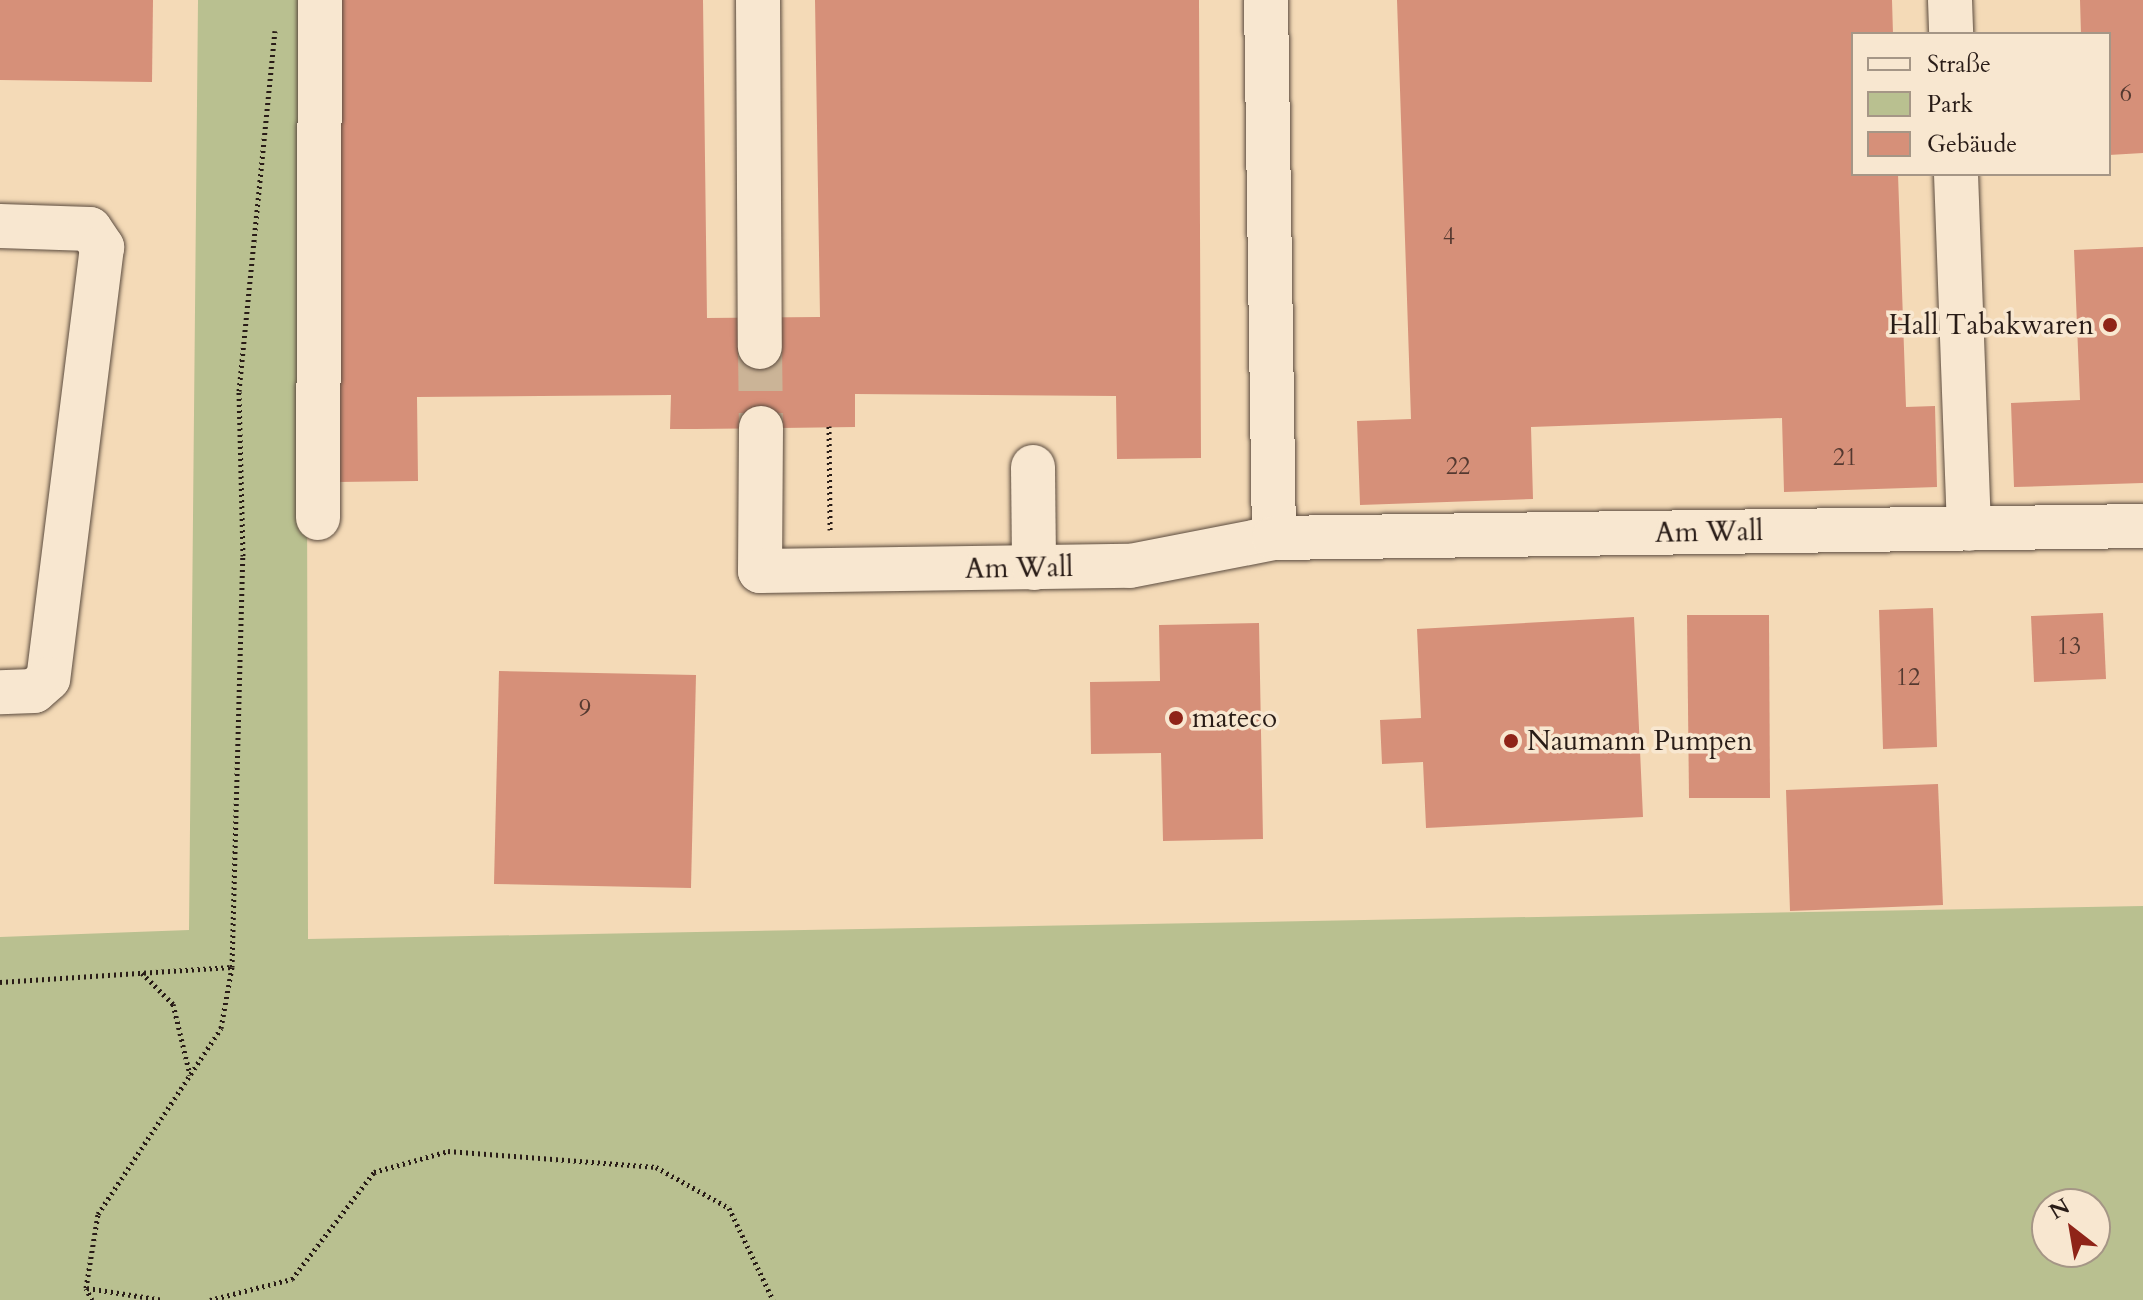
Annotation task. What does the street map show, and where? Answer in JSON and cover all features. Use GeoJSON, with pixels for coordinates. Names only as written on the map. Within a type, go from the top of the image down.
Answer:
{"type":"FeatureCollection","features":[{"type":"Feature","properties":{"kind":"street"},"geometry":{"type":"LineString","coordinates":[[318,518],[320,0]]}},
{"type":"Feature","properties":{"kind":"street"},"geometry":{"type":"LineString","coordinates":[[758,0],[760,347]]}},
{"type":"Feature","properties":{"kind":"street"},"geometry":{"type":"LineString","coordinates":[[1266,0],[1274,538]]}},
{"type":"Feature","properties":{"kind":"street"},"geometry":{"type":"LineString","coordinates":[[1950,0],[1951,32]]}},
{"type":"Feature","properties":{"kind":"street"},"geometry":{"type":"LineString","coordinates":[[1956,176],[1969,529]]}},
{"type":"Feature","properties":{"kind":"street"},"geometry":{"type":"LineString","coordinates":[[0,226],[90,229],[102,247],[48,679],[34,691],[0,692]]}},
{"type":"Feature","properties":{"kind":"street","name":"Am Wall"},"geometry":{"type":"LineString","coordinates":[[761,428],[760,571],[1130,566],[1274,538],[2143,526]]}},
{"type":"Feature","properties":{"kind":"street"},"geometry":{"type":"LineString","coordinates":[[1033,467],[1034,568]]}},
{"type":"Feature","properties":{"kind":"path"},"geometry":{"type":"LineString","coordinates":[[92,1300],[86,1288],[98,1214],[221,1028],[232,967],[243,556],[239,391],[276,14]]}},
{"type":"Feature","properties":{"kind":"path"},"geometry":{"type":"LineString","coordinates":[[829,426],[830,539]]}},
{"type":"Feature","properties":{"kind":"path"},"geometry":{"type":"LineString","coordinates":[[0,982],[232,967]]}},
{"type":"Feature","properties":{"kind":"path"},"geometry":{"type":"LineString","coordinates":[[141,973],[173,1004],[190,1075]]}},
{"type":"Feature","properties":{"kind":"path"},"geometry":{"type":"LineString","coordinates":[[210,1300],[292,1279],[374,1172],[448,1151],[656,1167],[729,1208],[773,1300]]}},
{"type":"Feature","properties":{"kind":"path"},"geometry":{"type":"LineString","coordinates":[[86,1288],[163,1300]]}},
{"type":"Feature","properties":{"kind":"green space"},"geometry":{"type":"Polygon","coordinates":[[[198,0],[306,0],[308,939],[2143,906],[2143,1300],[0,1300],[0,937],[189,930],[198,0]]]}},
{"type":"Feature","properties":{"kind":"building"},"geometry":{"type":"Polygon","coordinates":[[[0,0],[153,0],[152,82],[0,80],[0,0]]]}},
{"type":"Feature","properties":{"kind":"building"},"geometry":{"type":"Polygon","coordinates":[[[334,0],[703,0],[707,318],[820,317],[815,0],[1199,0],[1201,458],[1117,459],[1116,396],[855,394],[855,427],[695,429],[670,429],[671,395],[417,397],[418,481],[337,482],[334,0]]]}},
{"type":"Feature","properties":{"kind":"building"},"geometry":{"type":"Polygon","coordinates":[[[1397,0],[1892,0],[1893,32],[1851,32],[1851,176],[1898,176],[1906,407],[1935,406],[1937,487],[1784,492],[1782,418],[1531,427],[1533,499],[1360,505],[1357,421],[1411,419],[1397,0]]]}},
{"type":"Feature","properties":{"kind":"building"},"geometry":{"type":"Polygon","coordinates":[[[2080,0],[2143,0],[2143,153],[2111,155],[2111,32],[2081,32],[2080,0]]]}},
{"type":"Feature","properties":{"kind":"building","name":"Hall Tabakwaren"},"geometry":{"type":"Polygon","coordinates":[[[2143,247],[2143,483],[2014,487],[2011,403],[2080,400],[2074,250],[2143,247]]]}},
{"type":"Feature","properties":{"kind":"building"},"geometry":{"type":"Polygon","coordinates":[[[1933,608],[1937,747],[1883,749],[1879,610],[1933,608]]]}},
{"type":"Feature","properties":{"kind":"building"},"geometry":{"type":"Polygon","coordinates":[[[2103,613],[2106,679],[2034,682],[2031,616],[2103,613]]]}},
{"type":"Feature","properties":{"kind":"building"},"geometry":{"type":"Polygon","coordinates":[[[1687,615],[1769,615],[1770,798],[1689,798],[1687,615]]]}},
{"type":"Feature","properties":{"kind":"building","name":"Naumann Pumpen"},"geometry":{"type":"Polygon","coordinates":[[[1634,617],[1643,817],[1426,828],[1423,762],[1382,764],[1380,720],[1421,718],[1417,629],[1634,617]]]}},
{"type":"Feature","properties":{"kind":"building","name":"mateco"},"geometry":{"type":"Polygon","coordinates":[[[1259,623],[1263,839],[1163,841],[1161,753],[1091,754],[1090,682],[1160,681],[1159,625],[1259,623]]]}},
{"type":"Feature","properties":{"kind":"building"},"geometry":{"type":"Polygon","coordinates":[[[499,671],[696,675],[691,888],[494,884],[499,671]]]}},
{"type":"Feature","properties":{"kind":"building"},"geometry":{"type":"Polygon","coordinates":[[[1938,784],[1943,905],[1790,911],[1786,790],[1938,784]]]}},
{"type":"Feature","properties":{"kind":"tunnel"},"geometry":{"type":"LineString","coordinates":[[760,347],[761,428]]}},
{"type":"Feature","properties":{"kind":"place","name":"Hall Tabakwaren"},"geometry":{"type":"Point","coordinates":[2110,325]}},
{"type":"Feature","properties":{"kind":"place","name":"mateco"},"geometry":{"type":"Point","coordinates":[1176,718]}},
{"type":"Feature","properties":{"kind":"place","name":"Naumann Pumpen"},"geometry":{"type":"Point","coordinates":[1511,741]}}]}
